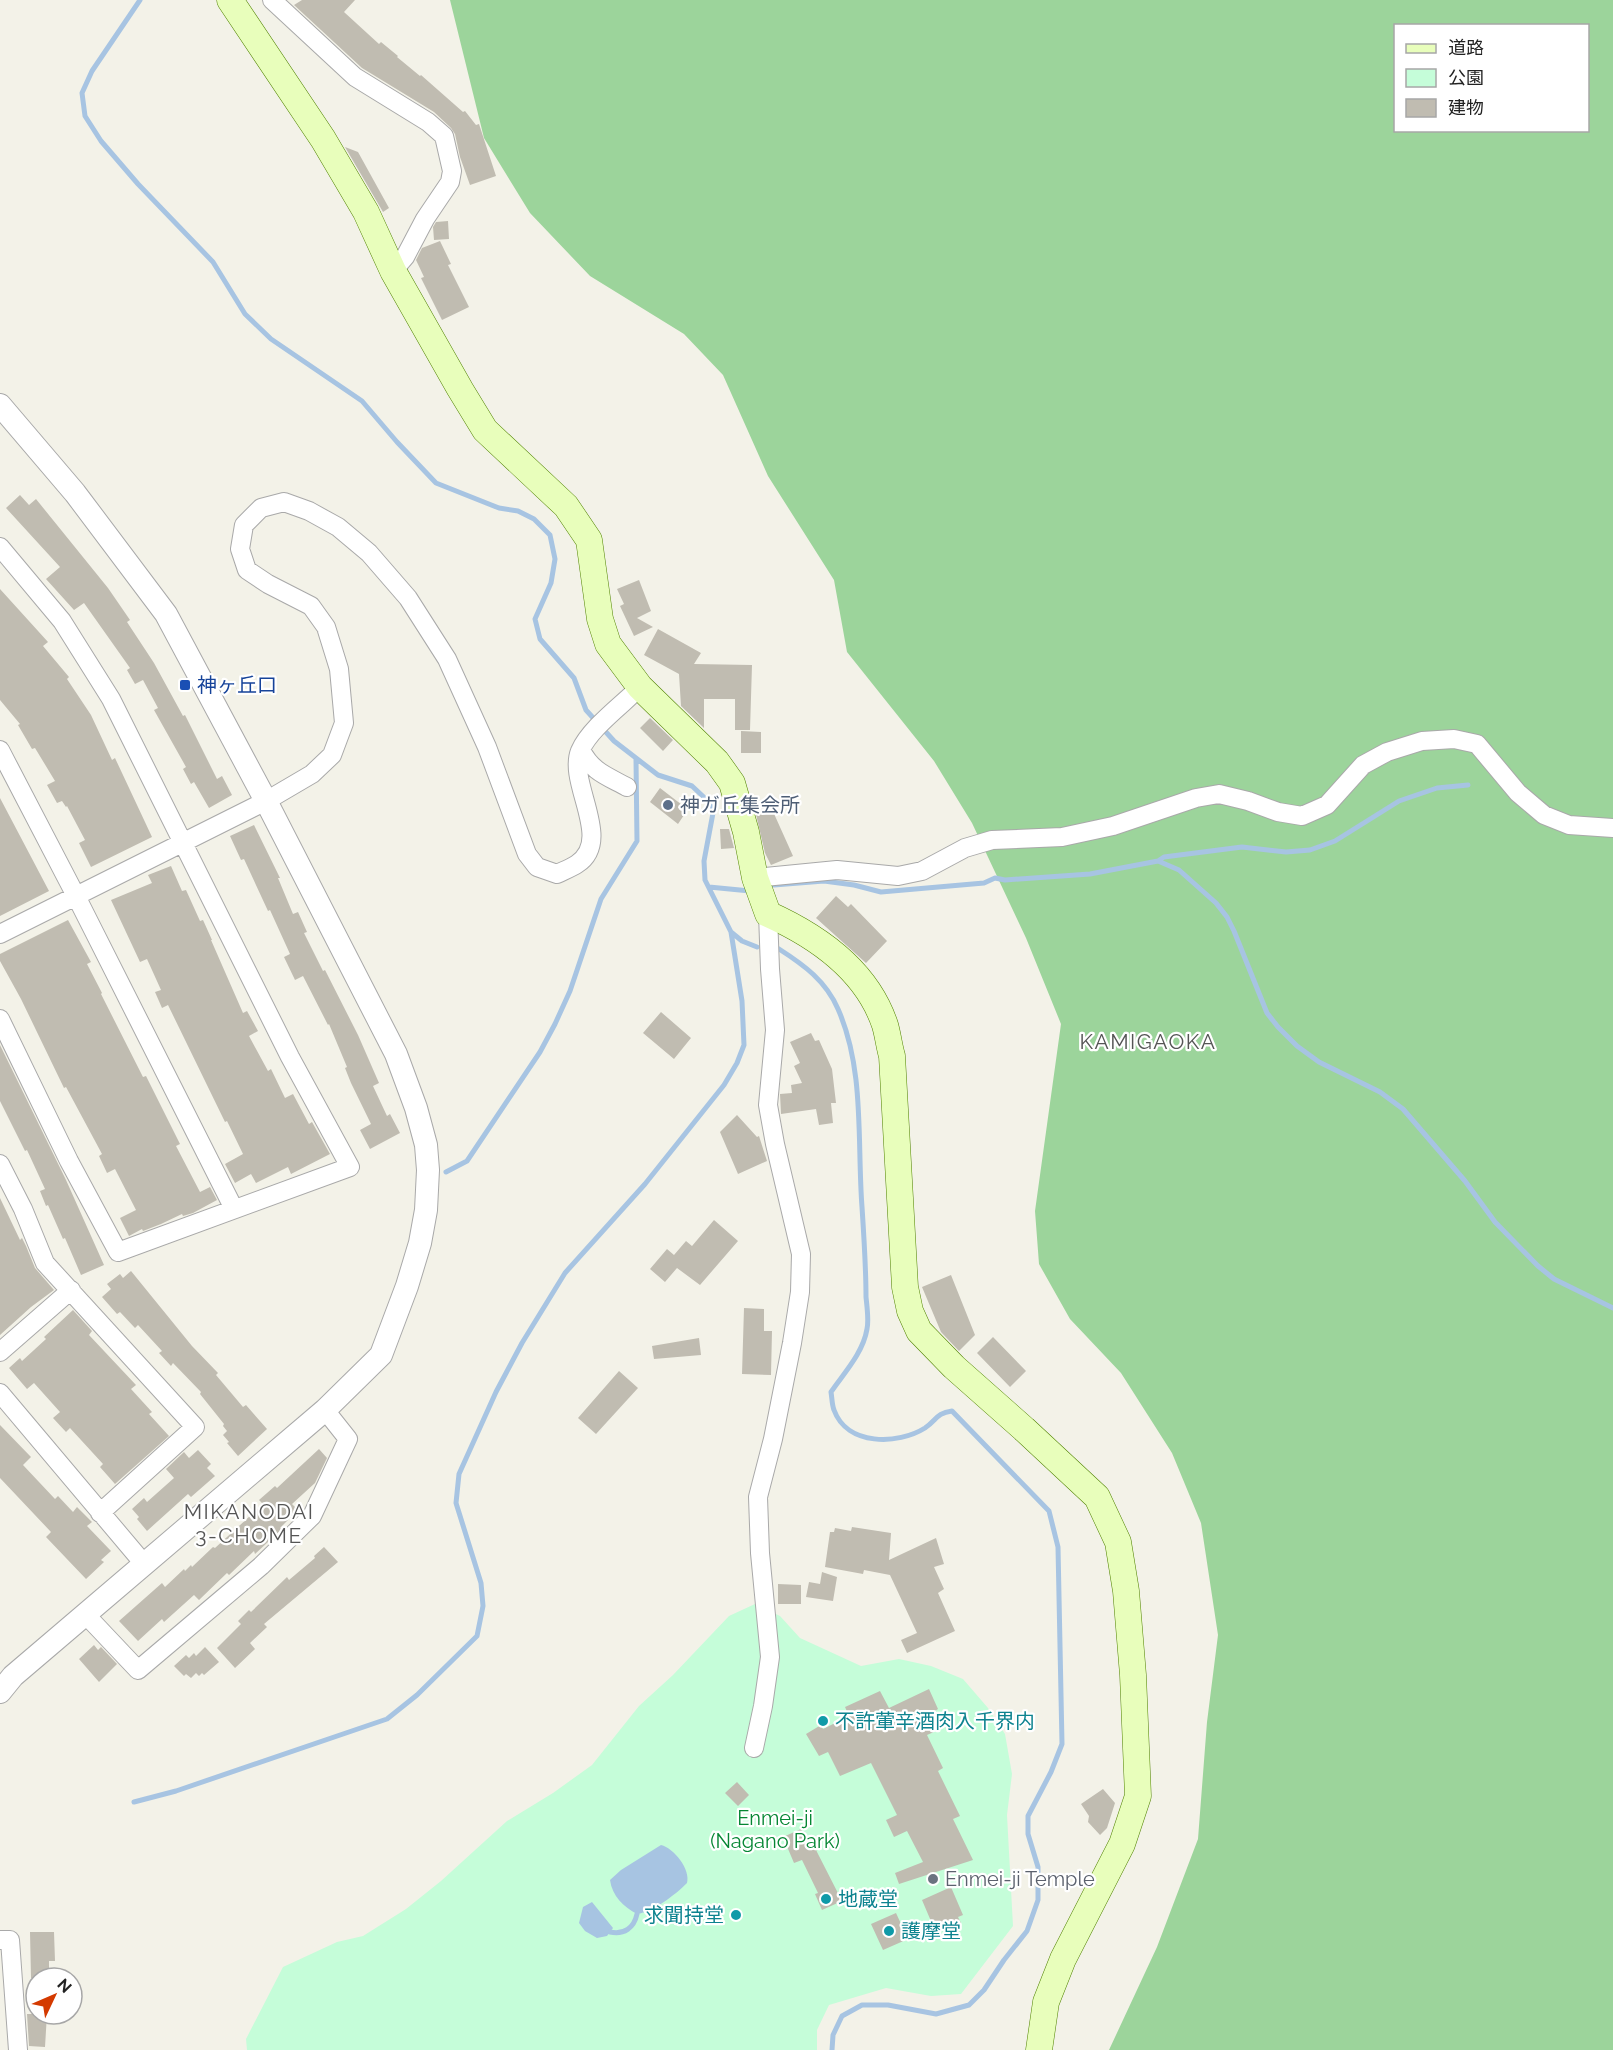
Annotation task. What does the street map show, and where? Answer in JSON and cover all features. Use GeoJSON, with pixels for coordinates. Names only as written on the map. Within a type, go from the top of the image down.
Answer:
{"type":"FeatureCollection","features":[{"type":"Feature","properties":{"kind":"main road"},"geometry":{"type":"LineString","coordinates":[[230,0],[323,139],[366,212],[393,271],[486,430],[566,506],[589,540],[600,619],[608,644],[635,692],[717,762],[732,783],[746,832],[755,878],[768,914],[799,928],[832,951],[866,989],[884,1024],[892,1056],[905,1287],[910,1311],[919,1331],[954,1368],[1024,1429],[1096,1497],[1118,1542],[1126,1591],[1132,1665],[1138,1796],[1122,1844],[1063,1959],[1046,2002],[1039,2050]]}},
{"type":"Feature","properties":{"kind":"street"},"geometry":{"type":"LineString","coordinates":[[272,0],[355,77],[428,122],[444,136],[452,171],[450,182],[424,219],[405,257],[393,271]]}},
{"type":"Feature","properties":{"kind":"street"},"geometry":{"type":"LineString","coordinates":[[0,405],[75,493],[166,614],[266,801],[396,1054],[416,1108],[426,1145],[429,1170],[426,1210],[420,1243],[407,1286],[381,1355],[325,1410],[13,1676],[0,1692]]}},
{"type":"Feature","properties":{"kind":"street"},"geometry":{"type":"LineString","coordinates":[[0,934],[266,801],[312,774],[332,755],[344,723],[339,669],[326,627],[311,606],[268,584],[247,570],[240,549],[244,525],[261,508],[284,502],[309,511],[338,527],[369,553],[408,598],[447,658],[486,747],[527,854],[537,867],[557,874],[579,863],[589,850],[592,827],[577,764],[580,750],[591,734],[635,692]]}},
{"type":"Feature","properties":{"kind":"street"},"geometry":{"type":"LineString","coordinates":[[0,547],[62,621],[111,699],[290,1057],[350,1167],[118,1252],[5,1041],[0,1019]]}},
{"type":"Feature","properties":{"kind":"street"},"geometry":{"type":"LineString","coordinates":[[755,878],[837,870],[898,876],[922,872],[965,848],[992,840],[1062,837],[1113,826],[1196,798],[1219,794],[1248,801],[1278,813],[1302,816],[1327,805],[1363,765],[1387,752],[1422,741],[1454,739],[1477,744],[1518,794],[1544,815],[1569,825],[1613,828]]}},
{"type":"Feature","properties":{"kind":"street"},"geometry":{"type":"LineString","coordinates":[[0,750],[234,1209]]}},
{"type":"Feature","properties":{"kind":"street"},"geometry":{"type":"LineString","coordinates":[[580,750],[587,763],[596,771],[627,787]]}},
{"type":"Feature","properties":{"kind":"street"},"geometry":{"type":"LineString","coordinates":[[754,1748],[770,1657],[760,1553],[758,1497],[773,1439],[792,1343],[800,1292],[801,1254],[768,1105],[775,1030],[768,914]]}},
{"type":"Feature","properties":{"kind":"street"},"geometry":{"type":"LineString","coordinates":[[0,1164],[23,1209],[45,1263],[195,1427],[100,1513]]}},
{"type":"Feature","properties":{"kind":"street"},"geometry":{"type":"LineString","coordinates":[[0,1352],[72,1290]]}},
{"type":"Feature","properties":{"kind":"street"},"geometry":{"type":"LineString","coordinates":[[0,1393],[145,1565]]}},
{"type":"Feature","properties":{"kind":"street"},"geometry":{"type":"LineString","coordinates":[[86,1615],[138,1670],[261,1566],[312,1516],[348,1439],[325,1410]]}},
{"type":"Feature","properties":{"kind":"street"},"geometry":{"type":"LineString","coordinates":[[0,1940],[10,1940],[18,2050]]}},
{"type":"Feature","properties":{"kind":"green space"},"geometry":{"type":"Polygon","coordinates":[[[450,0],[1613,0],[1613,2050],[1109,2050],[1157,1947],[1198,1839],[1207,1722],[1218,1635],[1201,1523],[1172,1453],[1121,1373],[1070,1319],[1039,1264],[1035,1211],[1061,1024],[1026,938],[972,823],[934,761],[847,652],[834,580],[768,476],[723,375],[684,334],[590,276],[530,213],[484,138],[450,0]]]}},
{"type":"Feature","properties":{"kind":"green space","name":"Enmei-ji (Nagano Park)"},"geometry":{"type":"Polygon","coordinates":[[[755,1604],[780,1616],[800,1638],[861,1666],[899,1659],[931,1666],[963,1679],[988,1708],[1005,1734],[1012,1774],[1007,1815],[1013,1926],[961,1994],[931,1996],[886,1988],[829,2005],[817,2030],[817,2050],[247,2050],[246,2039],[283,1967],[337,1942],[363,1936],[406,1909],[441,1881],[507,1821],[553,1793],[592,1765],[639,1706],[673,1675],[729,1616],[755,1604]]]}},
{"type":"Feature","properties":{"kind":"water"},"geometry":{"type":"Polygon","coordinates":[[[661,1845],[671,1850],[680,1860],[688,1878],[687,1883],[670,1898],[637,1914],[619,1900],[610,1880],[621,1870],[661,1845]]]}},
{"type":"Feature","properties":{"kind":"water"},"geometry":{"type":"Polygon","coordinates":[[[592,1902],[613,1928],[607,1936],[597,1938],[585,1931],[579,1923],[583,1907],[592,1902]]]}},
{"type":"Feature","properties":{"kind":"building"},"geometry":{"type":"Polygon","coordinates":[[[302,0],[355,0],[344,12],[379,44],[381,42],[463,112],[465,111],[476,125],[479,124],[496,176],[470,185],[455,134],[451,128],[434,112],[362,68],[294,5],[302,0]]]}},
{"type":"Feature","properties":{"kind":"building"},"geometry":{"type":"Polygon","coordinates":[[[345,147],[358,152],[389,208],[383,212],[345,147]]]}},
{"type":"Feature","properties":{"kind":"building"},"geometry":{"type":"Polygon","coordinates":[[[448,221],[449,239],[434,240],[433,227],[436,222],[448,221]]]}},
{"type":"Feature","properties":{"kind":"building"},"geometry":{"type":"Polygon","coordinates":[[[440,241],[451,264],[448,265],[469,307],[442,320],[421,278],[424,277],[416,260],[422,248],[440,241]]]}},
{"type":"Feature","properties":{"kind":"building"},"geometry":{"type":"Polygon","coordinates":[[[20,495],[29,505],[36,499],[108,588],[130,620],[127,622],[154,663],[183,716],[185,715],[217,779],[222,776],[232,795],[209,808],[194,782],[191,784],[183,769],[186,767],[154,710],[158,708],[143,680],[135,684],[127,670],[130,668],[84,603],[74,610],[46,579],[60,567],[6,508],[20,495]]]}},
{"type":"Feature","properties":{"kind":"building"},"geometry":{"type":"Polygon","coordinates":[[[639,580],[651,611],[637,618],[653,627],[634,636],[620,606],[624,604],[617,589],[639,580]]]}},
{"type":"Feature","properties":{"kind":"building"},"geometry":{"type":"Polygon","coordinates":[[[0,589],[48,642],[43,646],[69,677],[67,679],[91,715],[112,760],[115,758],[152,837],[91,867],[79,843],[85,840],[67,806],[62,801],[57,803],[47,785],[55,781],[35,748],[32,749],[18,725],[20,724],[0,700],[0,589]]]}},
{"type":"Feature","properties":{"kind":"building"},"geometry":{"type":"Polygon","coordinates":[[[658,629],[701,653],[694,664],[752,665],[750,730],[735,730],[735,699],[704,699],[704,728],[681,706],[679,674],[644,655],[658,629]]]}},
{"type":"Feature","properties":{"kind":"building"},"geometry":{"type":"Polygon","coordinates":[[[650,718],[673,740],[663,751],[640,728],[650,718]]]}},
{"type":"Feature","properties":{"kind":"building"},"geometry":{"type":"Polygon","coordinates":[[[741,731],[761,732],[761,753],[741,753],[741,731]]]}},
{"type":"Feature","properties":{"kind":"building","name":"神ガ丘集会所"},"geometry":{"type":"Polygon","coordinates":[[[660,788],[686,808],[678,824],[650,802],[660,788]]]}},
{"type":"Feature","properties":{"kind":"building"},"geometry":{"type":"Polygon","coordinates":[[[0,798],[49,891],[0,916],[0,798]]]}},
{"type":"Feature","properties":{"kind":"building"},"geometry":{"type":"Polygon","coordinates":[[[771,807],[793,856],[771,865],[765,853],[755,810],[771,807]]]}},
{"type":"Feature","properties":{"kind":"building"},"geometry":{"type":"Polygon","coordinates":[[[254,825],[280,878],[278,878],[293,914],[298,912],[307,932],[304,933],[358,1035],[379,1083],[373,1086],[387,1116],[390,1114],[400,1133],[370,1149],[360,1130],[371,1124],[351,1083],[345,1068],[347,1067],[329,1024],[303,976],[295,980],[284,957],[290,954],[270,910],[268,911],[244,859],[241,860],[230,836],[254,825]]]}},
{"type":"Feature","properties":{"kind":"building"},"geometry":{"type":"Polygon","coordinates":[[[720,829],[729,829],[734,848],[721,849],[720,829]]]}},
{"type":"Feature","properties":{"kind":"building"},"geometry":{"type":"Polygon","coordinates":[[[171,866],[182,891],[186,890],[200,921],[203,920],[243,1013],[247,1011],[258,1031],[249,1036],[268,1071],[271,1069],[285,1098],[293,1094],[309,1124],[312,1122],[330,1154],[291,1174],[288,1167],[256,1183],[251,1174],[235,1183],[225,1164],[243,1154],[168,1005],[162,1008],[155,992],[161,990],[147,959],[140,962],[111,900],[152,883],[148,875],[171,866]]]}},
{"type":"Feature","properties":{"kind":"building"},"geometry":{"type":"Polygon","coordinates":[[[836,896],[848,907],[851,904],[887,941],[866,963],[816,918],[836,896]]]}},
{"type":"Feature","properties":{"kind":"building"},"geometry":{"type":"Polygon","coordinates":[[[68,920],[91,962],[87,964],[101,994],[180,1144],[176,1146],[200,1192],[210,1187],[217,1200],[193,1213],[183,1216],[182,1214],[129,1236],[120,1218],[136,1210],[115,1169],[107,1173],[99,1156],[102,1154],[66,1087],[64,1088],[0,961],[0,954],[68,920]]]}},
{"type":"Feature","properties":{"kind":"building"},"geometry":{"type":"Polygon","coordinates":[[[661,1012],[691,1038],[674,1059],[643,1033],[661,1012]]]}},
{"type":"Feature","properties":{"kind":"building"},"geometry":{"type":"Polygon","coordinates":[[[811,1033],[815,1041],[819,1040],[832,1069],[836,1103],[831,1103],[833,1123],[819,1125],[816,1109],[781,1114],[780,1094],[792,1093],[791,1085],[802,1083],[794,1066],[800,1063],[790,1042],[811,1033]]]}},
{"type":"Feature","properties":{"kind":"building"},"geometry":{"type":"Polygon","coordinates":[[[0,1045],[66,1180],[104,1265],[81,1275],[65,1238],[63,1239],[48,1205],[46,1206],[40,1191],[45,1189],[27,1150],[25,1151],[0,1101],[0,1045]]]}},
{"type":"Feature","properties":{"kind":"building"},"geometry":{"type":"Polygon","coordinates":[[[737,1115],[757,1137],[759,1136],[767,1161],[738,1174],[720,1132],[737,1115]]]}},
{"type":"Feature","properties":{"kind":"building"},"geometry":{"type":"Polygon","coordinates":[[[0,1198],[35,1268],[54,1290],[0,1335],[0,1198]]]}},
{"type":"Feature","properties":{"kind":"building"},"geometry":{"type":"Polygon","coordinates":[[[714,1220],[738,1241],[700,1285],[677,1268],[665,1282],[650,1269],[667,1249],[674,1255],[686,1241],[692,1246],[714,1220]]]}},
{"type":"Feature","properties":{"kind":"building"},"geometry":{"type":"Polygon","coordinates":[[[131,1271],[192,1346],[218,1373],[216,1375],[243,1407],[246,1405],[267,1429],[238,1456],[223,1435],[227,1431],[224,1424],[200,1394],[201,1392],[173,1363],[171,1366],[159,1353],[162,1351],[138,1325],[135,1328],[120,1312],[117,1314],[102,1297],[111,1289],[107,1284],[120,1274],[123,1278],[131,1271]]]}},
{"type":"Feature","properties":{"kind":"building"},"geometry":{"type":"Polygon","coordinates":[[[951,1275],[975,1335],[959,1351],[941,1332],[922,1287],[951,1275]]]}},
{"type":"Feature","properties":{"kind":"building"},"geometry":{"type":"Polygon","coordinates":[[[744,1308],[764,1309],[764,1331],[772,1331],[771,1375],[742,1374],[744,1308]]]}},
{"type":"Feature","properties":{"kind":"building"},"geometry":{"type":"Polygon","coordinates":[[[73,1310],[92,1331],[89,1335],[136,1385],[131,1389],[152,1412],[149,1414],[169,1436],[115,1484],[100,1467],[103,1464],[70,1428],[66,1432],[53,1418],[60,1412],[34,1383],[27,1389],[9,1368],[20,1358],[22,1361],[73,1310]]]}},
{"type":"Feature","properties":{"kind":"building"},"geometry":{"type":"Polygon","coordinates":[[[993,1337],[1026,1371],[1010,1387],[977,1353],[993,1337]]]}},
{"type":"Feature","properties":{"kind":"building"},"geometry":{"type":"Polygon","coordinates":[[[699,1338],[701,1355],[654,1359],[652,1346],[699,1338]]]}},
{"type":"Feature","properties":{"kind":"building"},"geometry":{"type":"Polygon","coordinates":[[[619,1371],[638,1388],[596,1434],[578,1418],[619,1371]]]}},
{"type":"Feature","properties":{"kind":"building"},"geometry":{"type":"Polygon","coordinates":[[[0,1425],[31,1457],[23,1465],[55,1499],[58,1496],[73,1512],[77,1507],[92,1522],[87,1526],[111,1551],[101,1560],[104,1562],[86,1579],[46,1537],[51,1532],[0,1478],[0,1425]]]}},
{"type":"Feature","properties":{"kind":"building"},"geometry":{"type":"Polygon","coordinates":[[[319,1449],[327,1458],[315,1483],[292,1504],[298,1510],[280,1528],[282,1529],[229,1575],[227,1573],[199,1600],[194,1595],[164,1622],[162,1619],[138,1641],[119,1621],[162,1583],[165,1587],[184,1569],[185,1571],[191,1565],[192,1567],[213,1547],[215,1548],[263,1504],[259,1500],[275,1486],[277,1488],[319,1449]]]}},
{"type":"Feature","properties":{"kind":"building"},"geometry":{"type":"Polygon","coordinates":[[[198,1450],[211,1464],[207,1468],[215,1476],[191,1497],[188,1494],[147,1531],[132,1509],[144,1498],[147,1502],[174,1478],[166,1469],[184,1452],[189,1458],[198,1450]]]}},
{"type":"Feature","properties":{"kind":"building"},"geometry":{"type":"Polygon","coordinates":[[[852,1527],[891,1533],[889,1560],[936,1538],[944,1564],[934,1567],[944,1589],[938,1593],[955,1631],[907,1653],[901,1640],[917,1633],[890,1575],[864,1570],[863,1574],[825,1567],[830,1532],[834,1532],[835,1528],[851,1531],[852,1527]]]}},
{"type":"Feature","properties":{"kind":"building"},"geometry":{"type":"Polygon","coordinates":[[[324,1547],[338,1562],[264,1624],[267,1627],[250,1643],[255,1649],[235,1668],[217,1648],[241,1624],[238,1621],[249,1610],[251,1612],[287,1577],[289,1580],[315,1558],[314,1556],[324,1547]]]}},
{"type":"Feature","properties":{"kind":"building"},"geometry":{"type":"Polygon","coordinates":[[[822,1572],[837,1577],[833,1601],[806,1597],[809,1582],[820,1584],[822,1572]]]}},
{"type":"Feature","properties":{"kind":"building"},"geometry":{"type":"Polygon","coordinates":[[[778,1584],[801,1585],[801,1604],[778,1604],[778,1584]]]}},
{"type":"Feature","properties":{"kind":"building"},"geometry":{"type":"Polygon","coordinates":[[[94,1645],[98,1650],[101,1647],[117,1664],[99,1682],[79,1659],[94,1645]]]}},
{"type":"Feature","properties":{"kind":"building"},"geometry":{"type":"Polygon","coordinates":[[[205,1647],[219,1662],[204,1675],[202,1673],[199,1676],[196,1673],[191,1678],[186,1674],[184,1676],[174,1666],[186,1655],[189,1658],[194,1653],[196,1656],[205,1647]]]}},
{"type":"Feature","properties":{"kind":"building"},"geometry":{"type":"Polygon","coordinates":[[[929,1689],[943,1728],[927,1735],[943,1768],[938,1771],[960,1816],[953,1819],[973,1860],[899,1884],[895,1873],[923,1862],[907,1831],[894,1837],[886,1820],[897,1815],[871,1763],[840,1776],[828,1752],[819,1756],[806,1734],[821,1725],[823,1729],[849,1716],[845,1707],[880,1691],[889,1708],[929,1689]]]}},
{"type":"Feature","properties":{"kind":"building"},"geometry":{"type":"Polygon","coordinates":[[[737,1782],[749,1795],[738,1806],[725,1793],[737,1782]]]}},
{"type":"Feature","properties":{"kind":"building"},"geometry":{"type":"Polygon","coordinates":[[[1103,1789],[1115,1803],[1107,1828],[1100,1835],[1088,1822],[1089,1816],[1081,1804],[1103,1789]]]}},
{"type":"Feature","properties":{"kind":"building"},"geometry":{"type":"Polygon","coordinates":[[[801,1829],[806,1840],[812,1838],[842,1901],[822,1910],[815,1894],[818,1893],[802,1860],[794,1863],[783,1837],[801,1829]]]}},
{"type":"Feature","properties":{"kind":"building"},"geometry":{"type":"Polygon","coordinates":[[[951,1887],[963,1915],[958,1917],[961,1923],[936,1933],[922,1900],[951,1887]]]}},
{"type":"Feature","properties":{"kind":"building","name":"護摩堂"},"geometry":{"type":"Polygon","coordinates":[[[896,1913],[908,1939],[883,1950],[871,1924],[896,1913]]]}},
{"type":"Feature","properties":{"kind":"building"},"geometry":{"type":"Polygon","coordinates":[[[30,1932],[54,1932],[55,1961],[49,1961],[49,1966],[31,1966],[30,1932]]]}},
{"type":"Feature","properties":{"kind":"building"},"geometry":{"type":"Polygon","coordinates":[[[28,2026],[46,2026],[45,2047],[29,2046],[28,2026]]]}},
{"type":"Feature","properties":{"kind":"waterway"},"geometry":{"type":"LineString","coordinates":[[134,1802],[176,1791],[387,1719],[417,1695],[477,1636],[483,1606],[481,1583],[456,1503],[459,1474],[496,1392],[522,1343],[565,1273],[645,1184],[724,1085],[744,1045],[742,1001],[731,932],[705,880],[704,861],[713,813],[709,802],[692,786],[658,775],[614,741],[586,710],[574,678],[540,639],[535,619],[551,583],[555,559],[550,535],[534,519],[518,511],[499,508],[436,483],[362,401],[271,339],[245,314],[213,262],[138,184],[101,141],[85,116],[82,93],[92,71],[140,0]]}},
{"type":"Feature","properties":{"kind":"waterway"},"geometry":{"type":"LineString","coordinates":[[446,1172],[467,1161],[540,1052],[555,1024],[570,991],[601,899],[637,841],[636,759]]}},
{"type":"Feature","properties":{"kind":"waterway"},"geometry":{"type":"LineString","coordinates":[[1158,861],[1164,857],[1242,847],[1286,852],[1310,850],[1335,841],[1399,801],[1437,788],[1468,785]]}},
{"type":"Feature","properties":{"kind":"waterway"},"geometry":{"type":"LineString","coordinates":[[774,885],[824,881],[881,892],[984,883],[995,878],[1005,880],[1090,874],[1158,861],[1179,870],[1216,903],[1227,917],[1267,1013],[1278,1027],[1297,1046],[1319,1062],[1380,1092],[1403,1109],[1465,1181],[1495,1222],[1538,1266],[1554,1279],[1613,1308]]}},
{"type":"Feature","properties":{"kind":"waterway"},"geometry":{"type":"LineString","coordinates":[[709,887],[750,891]]}},
{"type":"Feature","properties":{"kind":"waterway"},"geometry":{"type":"LineString","coordinates":[[731,932],[742,941],[757,947]]}},
{"type":"Feature","properties":{"kind":"waterway"},"geometry":{"type":"LineString","coordinates":[[779,949],[813,974],[833,999],[847,1032],[856,1081],[868,1325],[862,1346],[831,1392],[834,1410],[841,1422],[850,1430],[874,1439],[914,1434],[940,1415],[952,1411],[1049,1511],[1058,1547],[1062,1744],[1051,1772],[1028,1816],[1028,1834],[1038,1867],[1038,1900],[1027,1931],[984,1990],[969,2005],[936,2014],[888,2005],[862,2005],[842,2016],[833,2035],[832,2050]]}},
{"type":"Feature","properties":{"kind":"waterway"},"geometry":{"type":"LineString","coordinates":[[610,1932],[628,1929],[637,1914]]}},
{"type":"Feature","properties":{"kind":"place","name":"神ヶ丘口"},"geometry":{"type":"Point","coordinates":[185,685]}},
{"type":"Feature","properties":{"kind":"place","name":"神ガ丘集会所"},"geometry":{"type":"Point","coordinates":[668,805]}},
{"type":"Feature","properties":{"kind":"place","name":"不許葷辛酒肉入千界内"},"geometry":{"type":"Point","coordinates":[823,1721]}},
{"type":"Feature","properties":{"kind":"place","name":"Enmei-ji Temple"},"geometry":{"type":"Point","coordinates":[933,1879]}},
{"type":"Feature","properties":{"kind":"place","name":"地蔵堂"},"geometry":{"type":"Point","coordinates":[826,1899]}},
{"type":"Feature","properties":{"kind":"place","name":"求聞持堂"},"geometry":{"type":"Point","coordinates":[736,1915]}},
{"type":"Feature","properties":{"kind":"place","name":"護摩堂"},"geometry":{"type":"Point","coordinates":[889,1931]}},
{"type":"Feature","properties":{"kind":"district","name":"KAMIGAOKA"},"geometry":{"type":"Point","coordinates":[1148,1042]}},
{"type":"Feature","properties":{"kind":"district","name":"MIKANODAI 3-CHOME"},"geometry":{"type":"Point","coordinates":[249,1524]}}]}
